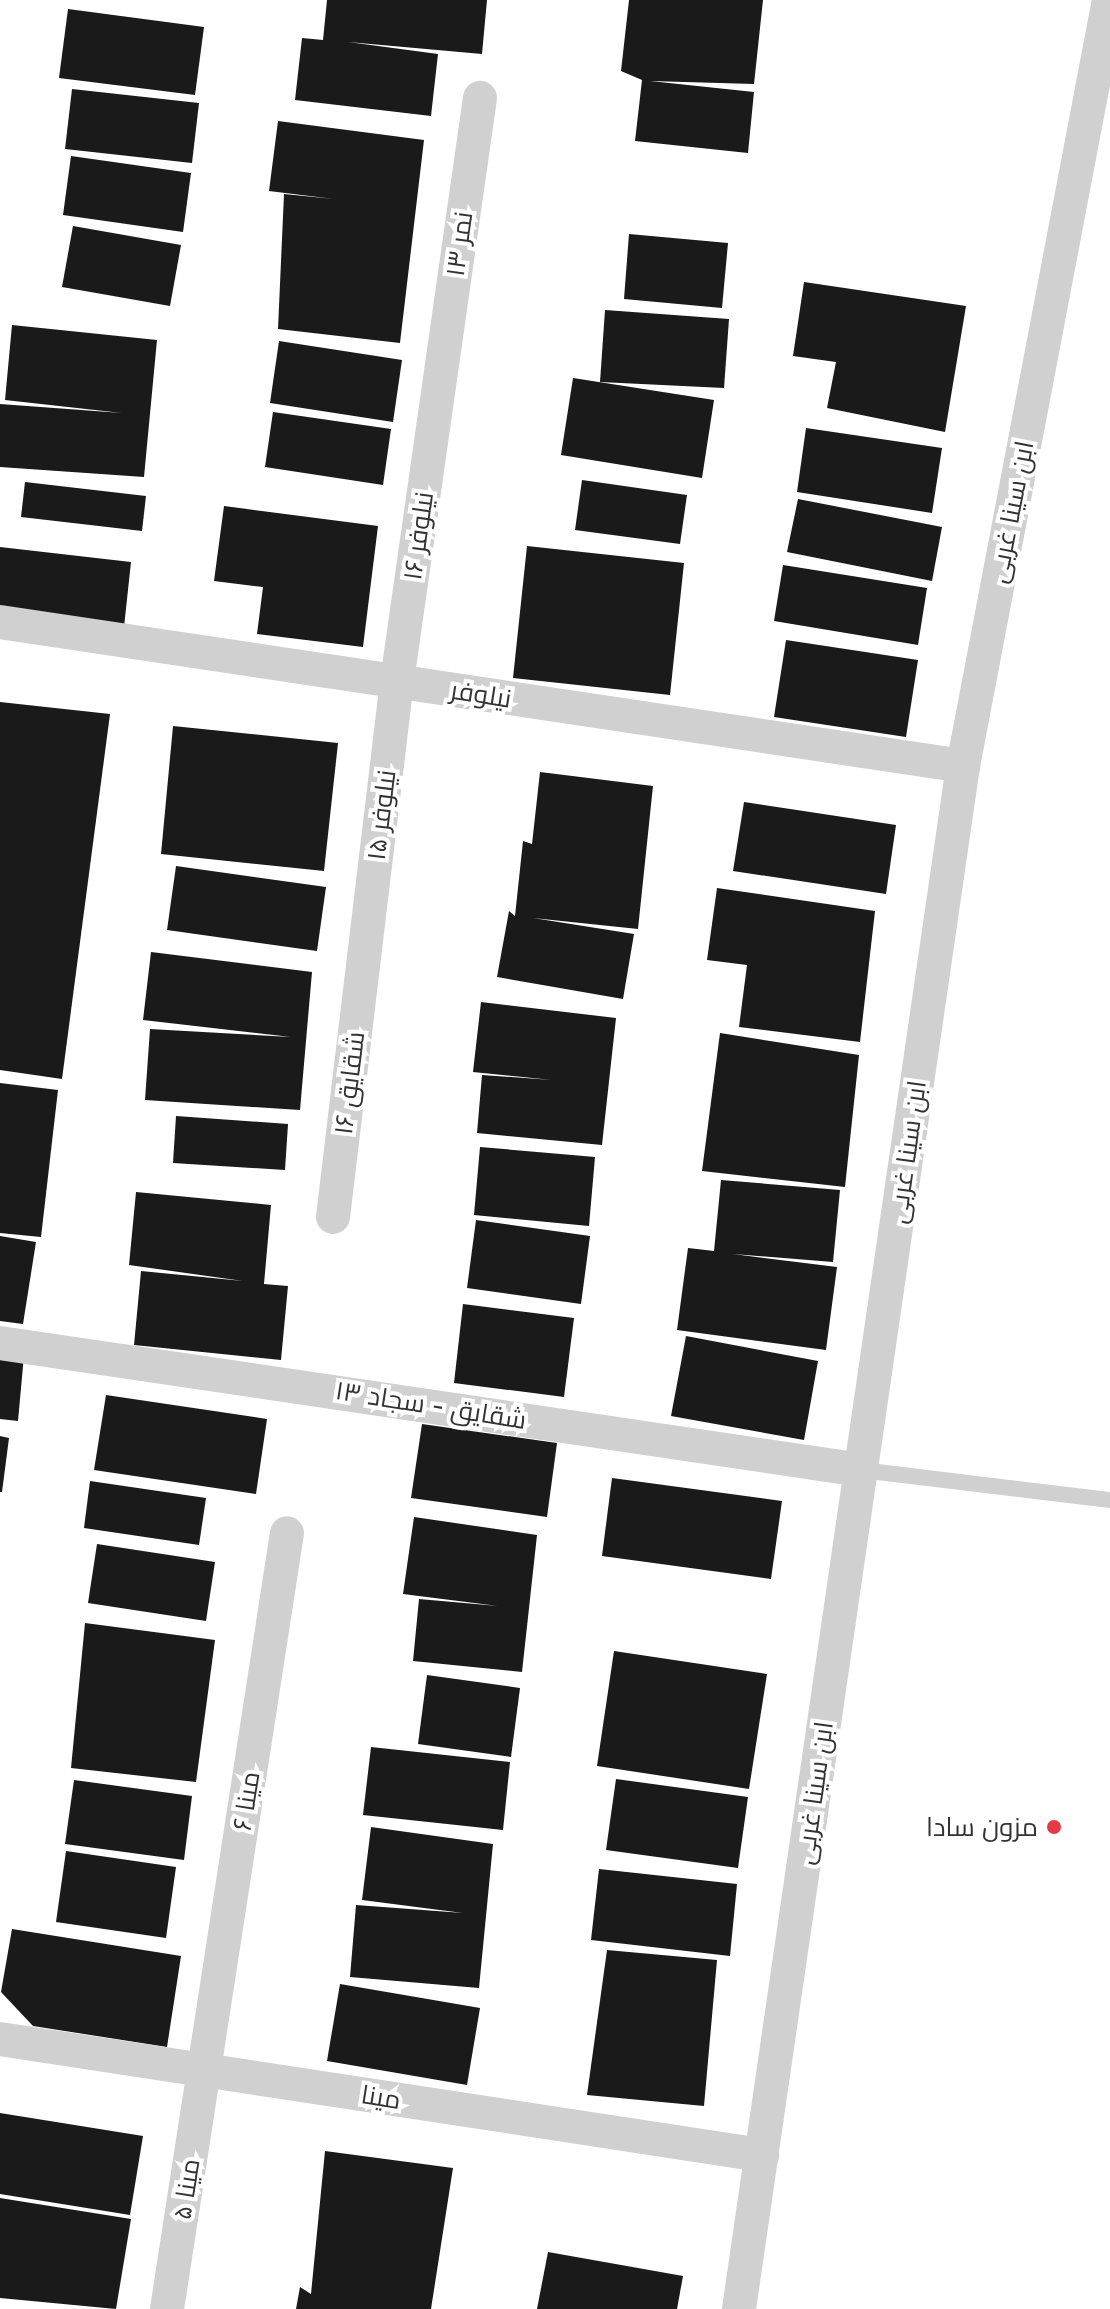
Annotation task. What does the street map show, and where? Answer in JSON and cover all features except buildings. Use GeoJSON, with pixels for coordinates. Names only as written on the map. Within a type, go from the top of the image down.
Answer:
{"type":"FeatureCollection","features":[{"type":"Feature","properties":{"kind":"street","name":"ابن سینا غربی"},"geometry":{"type":"LineString","coordinates":[[739,2309],[963,766],[1109,0]]}},
{"type":"Feature","properties":{"kind":"street","name":"نمر ۱۳"},"geometry":{"type":"LineString","coordinates":[[438,390],[480,98]]}},
{"type":"Feature","properties":{"kind":"street","name":"نیلوفر ۱۶"},"geometry":{"type":"LineString","coordinates":[[397,681],[438,390]]}},
{"type":"Feature","properties":{"kind":"street","name":"نیلوفر"},"geometry":{"type":"LineString","coordinates":[[0,622],[963,766]]}},
{"type":"Feature","properties":{"kind":"street","name":"نیلوفر ۱۵"},"geometry":{"type":"LineString","coordinates":[[365,949],[397,681]]}},
{"type":"Feature","properties":{"kind":"street","name":"شقایق ۱۶"},"geometry":{"type":"LineString","coordinates":[[333,1217],[365,949]]}},
{"type":"Feature","properties":{"kind":"street","name":"شقایق - سجاد ۱۳"},"geometry":{"type":"LineString","coordinates":[[0,1343],[861,1470]]}},
{"type":"Feature","properties":{"kind":"street","name":"مینا ۶"},"geometry":{"type":"LineString","coordinates":[[204,2070],[287,1533]]}},
{"type":"Feature","properties":{"kind":"street","name":"مینا"},"geometry":{"type":"LineString","coordinates":[[0,2039],[762,2155]]}},
{"type":"Feature","properties":{"kind":"street","name":"مینا ۵"},"geometry":{"type":"LineString","coordinates":[[167,2309],[204,2070]]}},
{"type":"Feature","properties":{"kind":"lane"},"geometry":{"type":"LineString","coordinates":[[861,1470],[1110,1500]]}},
{"type":"Feature","properties":{"kind":"place","name":"مزون سادا"},"geometry":{"type":"Point","coordinates":[1054,1827]}}]}
